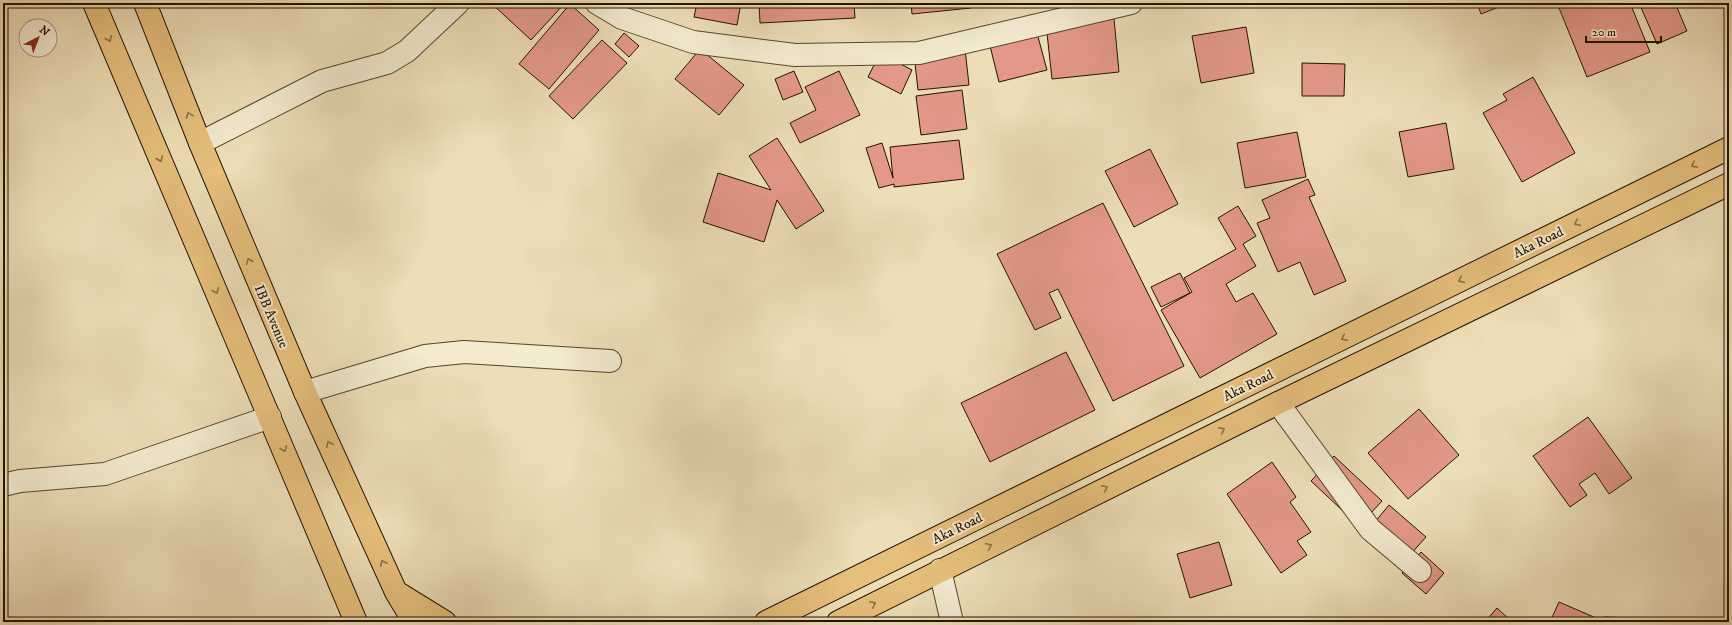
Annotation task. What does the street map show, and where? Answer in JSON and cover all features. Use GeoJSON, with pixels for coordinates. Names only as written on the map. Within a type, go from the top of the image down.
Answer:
{"type":"FeatureCollection","features":[{"type":"Feature","properties":{"kind":"main road"},"geometry":{"type":"LineString","coordinates":[[94,3],[356,622]]}},
{"type":"Feature","properties":{"kind":"main road","name":"IBB Avenue"},"geometry":{"type":"LineString","coordinates":[[145,3],[200,144],[305,392],[396,592],[414,622]]}},
{"type":"Feature","properties":{"kind":"main road","name":"Aka Road"},"geometry":{"type":"LineString","coordinates":[[766,622],[1729,148]]}},
{"type":"Feature","properties":{"kind":"main road","name":"Aka Road"},"geometry":{"type":"LineString","coordinates":[[838,622],[1278,403],[1728,186]]}},
{"type":"Feature","properties":{"kind":"main road"},"geometry":{"type":"LineString","coordinates":[[396,592],[445,622]]}},
{"type":"Feature","properties":{"kind":"street"},"geometry":{"type":"LineString","coordinates":[[200,144],[322,81],[387,63],[408,51],[458,3]]}},
{"type":"Feature","properties":{"kind":"street"},"geometry":{"type":"LineString","coordinates":[[597,3],[622,18],[693,42],[795,55],[919,53],[1131,3]]}},
{"type":"Feature","properties":{"kind":"street"},"geometry":{"type":"LineString","coordinates":[[305,392],[425,356],[464,352],[610,361]]}},
{"type":"Feature","properties":{"kind":"street"},"geometry":{"type":"LineString","coordinates":[[1278,403],[1370,529],[1420,571]]}},
{"type":"Feature","properties":{"kind":"street"},"geometry":{"type":"LineString","coordinates":[[3,485],[105,474],[270,417]]}},
{"type":"Feature","properties":{"kind":"street"},"geometry":{"type":"LineString","coordinates":[[940,570],[952,622]]}},
{"type":"Feature","properties":{"kind":"building"},"geometry":{"type":"Polygon","coordinates":[[[491,3],[565,3],[531,40],[491,3]]]}},
{"type":"Feature","properties":{"kind":"building"},"geometry":{"type":"Polygon","coordinates":[[[697,3],[741,3],[737,25],[694,17],[697,3]]]}},
{"type":"Feature","properties":{"kind":"building"},"geometry":{"type":"Polygon","coordinates":[[[759,3],[854,3],[855,18],[760,23],[759,3]]]}},
{"type":"Feature","properties":{"kind":"building"},"geometry":{"type":"Polygon","coordinates":[[[911,3],[970,3],[971,8],[912,14],[911,3]]]}},
{"type":"Feature","properties":{"kind":"building"},"geometry":{"type":"Polygon","coordinates":[[[1477,3],[1509,3],[1481,14],[1477,3]]]}},
{"type":"Feature","properties":{"kind":"building"},"geometry":{"type":"Polygon","coordinates":[[[1557,3],[1630,3],[1650,52],[1587,77],[1557,3]]]}},
{"type":"Feature","properties":{"kind":"building"},"geometry":{"type":"Polygon","coordinates":[[[1639,3],[1675,3],[1687,31],[1657,44],[1639,3]]]}},
{"type":"Feature","properties":{"kind":"building"},"geometry":{"type":"Polygon","coordinates":[[[570,4],[599,30],[549,89],[519,64],[570,4]]]}},
{"type":"Feature","properties":{"kind":"building"},"geometry":{"type":"Polygon","coordinates":[[[1113,8],[1119,72],[1052,79],[1045,15],[1113,8]]]}},
{"type":"Feature","properties":{"kind":"building"},"geometry":{"type":"Polygon","coordinates":[[[1034,22],[1047,70],[999,82],[987,34],[1034,22]]]}},
{"type":"Feature","properties":{"kind":"building"},"geometry":{"type":"Polygon","coordinates":[[[1246,27],[1254,73],[1201,83],[1192,36],[1246,27]]]}},
{"type":"Feature","properties":{"kind":"building"},"geometry":{"type":"Polygon","coordinates":[[[624,33],[639,46],[629,57],[615,44],[624,33]]]}},
{"type":"Feature","properties":{"kind":"building"},"geometry":{"type":"Polygon","coordinates":[[[602,40],[627,63],[573,119],[549,96],[602,40]]]}},
{"type":"Feature","properties":{"kind":"building"},"geometry":{"type":"Polygon","coordinates":[[[700,49],[744,85],[719,115],[675,79],[700,49]]]}},
{"type":"Feature","properties":{"kind":"building"},"geometry":{"type":"Polygon","coordinates":[[[965,49],[969,85],[918,90],[914,54],[965,49]]]}},
{"type":"Feature","properties":{"kind":"building"},"geometry":{"type":"Polygon","coordinates":[[[880,53],[912,70],[901,94],[868,77],[880,53]]]}},
{"type":"Feature","properties":{"kind":"building"},"geometry":{"type":"Polygon","coordinates":[[[1302,63],[1345,64],[1344,96],[1302,96],[1302,63]]]}},
{"type":"Feature","properties":{"kind":"building"},"geometry":{"type":"Polygon","coordinates":[[[794,71],[803,92],[783,100],[775,79],[794,71]]]}},
{"type":"Feature","properties":{"kind":"building"},"geometry":{"type":"Polygon","coordinates":[[[839,71],[860,115],[800,143],[790,123],[816,110],[805,87],[839,71]]]}},
{"type":"Feature","properties":{"kind":"building"},"geometry":{"type":"Polygon","coordinates":[[[1533,77],[1575,153],[1522,182],[1483,113],[1507,100],[1503,94],[1533,77]]]}},
{"type":"Feature","properties":{"kind":"building"},"geometry":{"type":"Polygon","coordinates":[[[962,90],[967,129],[921,135],[916,96],[962,90]]]}},
{"type":"Feature","properties":{"kind":"building"},"geometry":{"type":"Polygon","coordinates":[[[1446,123],[1454,169],[1408,177],[1399,132],[1446,123]]]}},
{"type":"Feature","properties":{"kind":"building"},"geometry":{"type":"Polygon","coordinates":[[[1297,132],[1306,177],[1245,188],[1237,143],[1297,132]]]}},
{"type":"Feature","properties":{"kind":"building"},"geometry":{"type":"Polygon","coordinates":[[[777,138],[824,211],[796,229],[777,200],[764,242],[703,222],[718,173],[771,190],[749,156],[777,138]]]}},
{"type":"Feature","properties":{"kind":"building"},"geometry":{"type":"Polygon","coordinates":[[[959,140],[964,179],[894,187],[894,184],[879,188],[866,148],[882,143],[893,178],[890,147],[959,140]]]}},
{"type":"Feature","properties":{"kind":"building"},"geometry":{"type":"Polygon","coordinates":[[[1150,149],[1178,204],[1134,227],[1105,171],[1150,149]]]}},
{"type":"Feature","properties":{"kind":"building"},"geometry":{"type":"Polygon","coordinates":[[[1308,179],[1315,195],[1309,197],[1346,281],[1314,295],[1300,262],[1278,272],[1257,223],[1270,218],[1262,200],[1308,179]]]}},
{"type":"Feature","properties":{"kind":"building"},"geometry":{"type":"Polygon","coordinates":[[[1103,203],[1184,366],[1113,401],[1058,289],[1049,293],[1061,318],[1035,330],[997,254],[1103,203]]]}},
{"type":"Feature","properties":{"kind":"building"},"geometry":{"type":"Polygon","coordinates":[[[1238,206],[1256,236],[1243,244],[1256,266],[1226,284],[1236,302],[1253,293],[1277,334],[1200,378],[1161,310],[1192,292],[1184,278],[1236,249],[1218,218],[1238,206]]]}},
{"type":"Feature","properties":{"kind":"building"},"geometry":{"type":"Polygon","coordinates":[[[1180,273],[1190,293],[1161,307],[1151,287],[1180,273]]]}},
{"type":"Feature","properties":{"kind":"building"},"geometry":{"type":"Polygon","coordinates":[[[1066,352],[1095,410],[990,462],[961,403],[1066,352]]]}},
{"type":"Feature","properties":{"kind":"building"},"geometry":{"type":"Polygon","coordinates":[[[1419,409],[1459,455],[1408,499],[1368,453],[1419,409]]]}},
{"type":"Feature","properties":{"kind":"building"},"geometry":{"type":"Polygon","coordinates":[[[1588,417],[1632,478],[1609,494],[1595,473],[1579,484],[1587,495],[1570,507],[1533,456],[1588,417]]]}},
{"type":"Feature","properties":{"kind":"building"},"geometry":{"type":"Polygon","coordinates":[[[1334,456],[1382,501],[1359,526],[1311,481],[1334,456]]]}},
{"type":"Feature","properties":{"kind":"building"},"geometry":{"type":"Polygon","coordinates":[[[1272,462],[1296,497],[1290,502],[1311,532],[1297,541],[1307,555],[1281,573],[1227,494],[1272,462]]]}},
{"type":"Feature","properties":{"kind":"building"},"geometry":{"type":"Polygon","coordinates":[[[1389,505],[1426,537],[1401,565],[1365,534],[1389,505]]]}},
{"type":"Feature","properties":{"kind":"building"},"geometry":{"type":"Polygon","coordinates":[[[1219,542],[1232,585],[1190,598],[1177,554],[1219,542]]]}},
{"type":"Feature","properties":{"kind":"building"},"geometry":{"type":"Polygon","coordinates":[[[1421,552],[1444,573],[1426,594],[1402,573],[1421,552]]]}},
{"type":"Feature","properties":{"kind":"building"},"geometry":{"type":"Polygon","coordinates":[[[1559,602],[1603,621],[1604,617],[1639,618],[1639,622],[1550,622],[1559,602]]]}},
{"type":"Feature","properties":{"kind":"building"},"geometry":{"type":"Polygon","coordinates":[[[1497,608],[1512,622],[1485,622],[1497,608]]]}}]}
